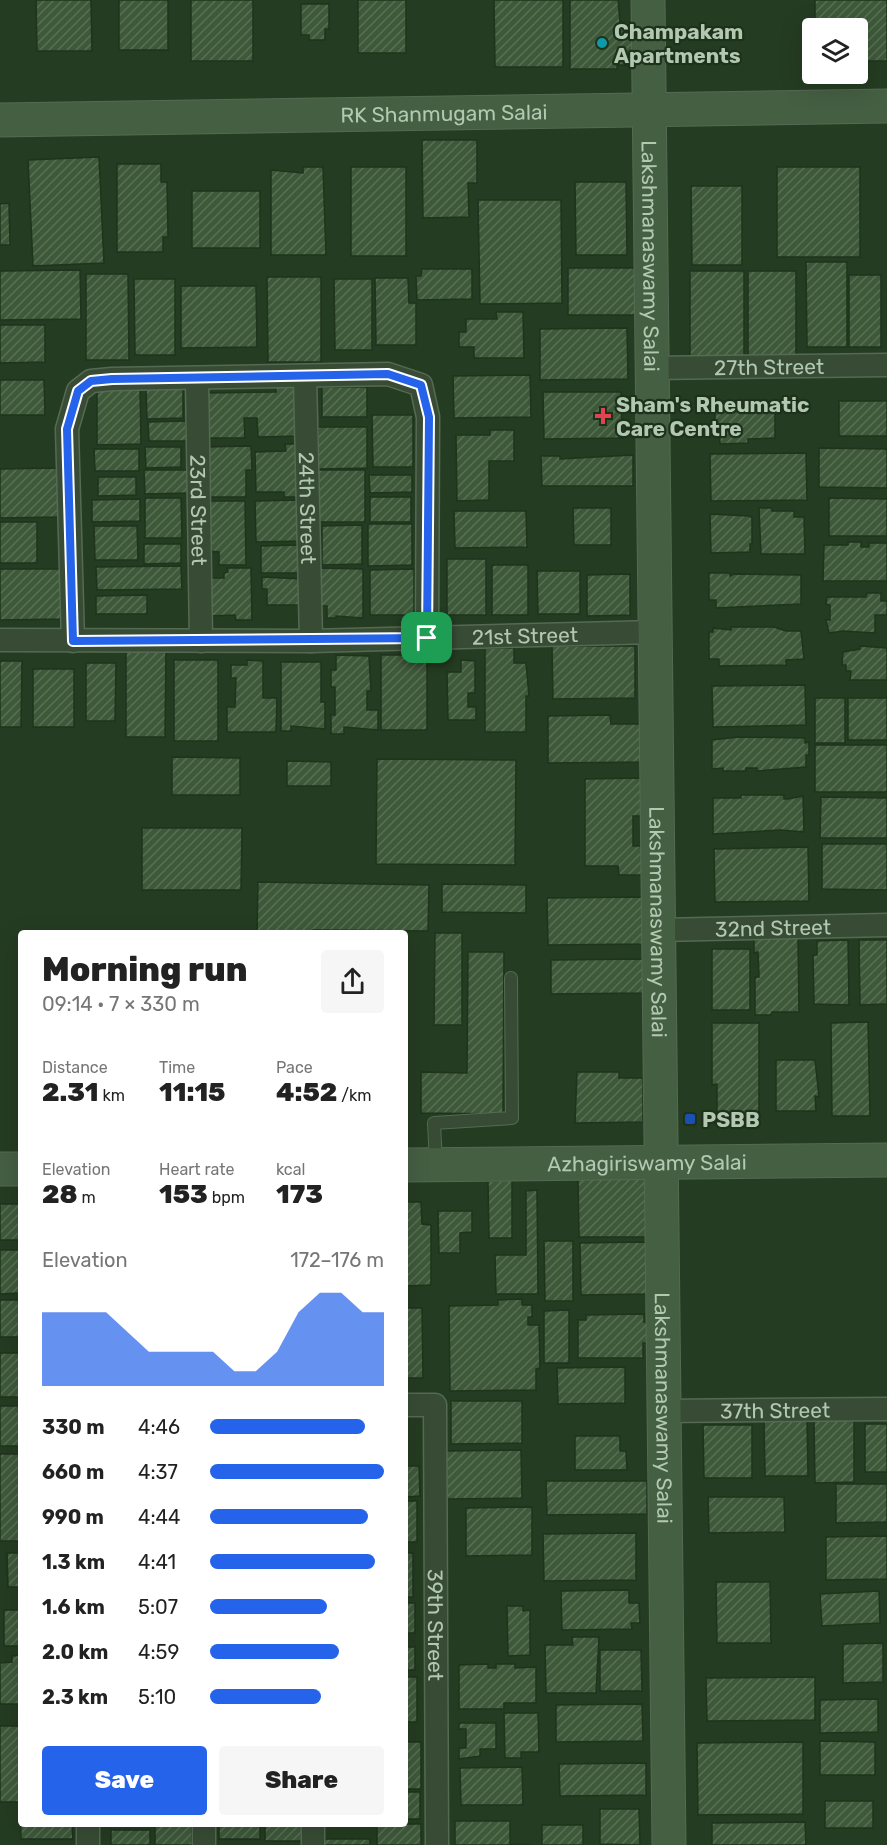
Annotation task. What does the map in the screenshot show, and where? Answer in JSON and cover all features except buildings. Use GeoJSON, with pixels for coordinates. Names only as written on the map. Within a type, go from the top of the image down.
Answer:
{"type":"FeatureCollection","features":[{"type":"Feature","properties":{"kind":"street","name":"Lakshmanaswamy Salai"},"geometry":{"type":"LineString","coordinates":[[648,0],[669,1845]]}},
{"type":"Feature","properties":{"kind":"street","name":"RK Shanmugam Salai"},"geometry":{"type":"LineString","coordinates":[[0,120],[887,106]]}},
{"type":"Feature","properties":{"kind":"street","name":"27th Street"},"geometry":{"type":"LineString","coordinates":[[652,368],[887,365]]}},
{"type":"Feature","properties":{"kind":"street"},"geometry":{"type":"LineString","coordinates":[[73,641],[67,429],[78,391],[91,381],[388,374],[421,385],[429,417],[427,638]]}},
{"type":"Feature","properties":{"kind":"street","name":"24th Street"},"geometry":{"type":"LineString","coordinates":[[305,376],[311,641]]}},
{"type":"Feature","properties":{"kind":"street","name":"23rd Street"},"geometry":{"type":"LineString","coordinates":[[196,378],[201,640]]}},
{"type":"Feature","properties":{"kind":"street","name":"21st Street"},"geometry":{"type":"LineString","coordinates":[[0,640],[311,641],[655,632]]}},
{"type":"Feature","properties":{"kind":"street","name":"32nd Street"},"geometry":{"type":"LineString","coordinates":[[659,930],[887,925]]}},
{"type":"Feature","properties":{"kind":"street","name":"Azhagiriswamy Salai"},"geometry":{"type":"LineString","coordinates":[[420,1165],[887,1160]]}},
{"type":"Feature","properties":{"kind":"street"},"geometry":{"type":"LineString","coordinates":[[0,1169],[18,1169]]}},
{"type":"Feature","properties":{"kind":"street","name":"39th Street"},"geometry":{"type":"LineString","coordinates":[[408,1405],[435,1405],[437,1845]]}},
{"type":"Feature","properties":{"kind":"street","name":"37th Street"},"geometry":{"type":"LineString","coordinates":[[664,1412],[887,1409]]}},
{"type":"Feature","properties":{"kind":"street"},"geometry":{"type":"LineString","coordinates":[[88,1827],[88,1845]]}},
{"type":"Feature","properties":{"kind":"street"},"geometry":{"type":"LineString","coordinates":[[204,1827],[204,1845]]}},
{"type":"Feature","properties":{"kind":"street"},"geometry":{"type":"LineString","coordinates":[[313,1827],[313,1845]]}},
{"type":"Feature","properties":{"kind":"lane"},"geometry":{"type":"LineString","coordinates":[[420,1165],[434,1123],[512,1118],[511,978]]}},
{"type":"Feature","properties":{"kind":"place","name":"Champakam Apartments"},"geometry":{"type":"Point","coordinates":[602,43]}},
{"type":"Feature","properties":{"kind":"place","name":"Sham's Rheumatic Care Centre"},"geometry":{"type":"Point","coordinates":[603,416]}},
{"type":"Feature","properties":{"kind":"place","name":"PSBB"},"geometry":{"type":"Point","coordinates":[690,1119]}},
{"type":"Feature","properties":{"kind":"route"},"geometry":{"type":"LineString","coordinates":[[388,374],[421,385],[429,417],[427,638],[311,641],[73,641],[67,429],[78,391],[91,381],[112,379],[388,374]]}}]}
